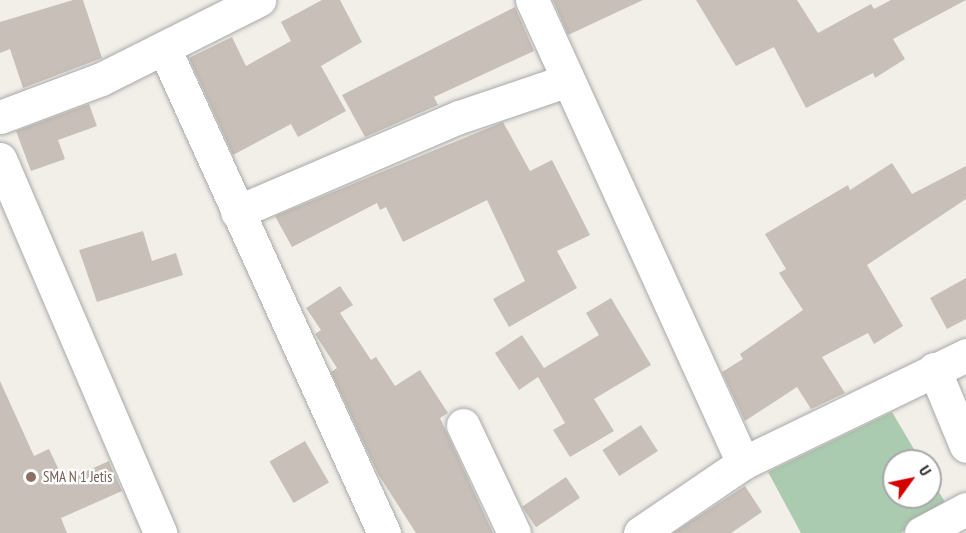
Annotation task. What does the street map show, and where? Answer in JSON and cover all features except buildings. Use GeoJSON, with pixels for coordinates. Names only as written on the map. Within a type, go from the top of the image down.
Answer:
{"type":"FeatureCollection","features":[{"type":"Feature","properties":{"kind":"street"},"geometry":{"type":"LineString","coordinates":[[0,117],[101,79],[259,0]]}},
{"type":"Feature","properties":{"kind":"street"},"geometry":{"type":"LineString","coordinates":[[532,0],[743,463]]}},
{"type":"Feature","properties":{"kind":"street"},"geometry":{"type":"LineString","coordinates":[[164,48],[384,533]]}},
{"type":"Feature","properties":{"kind":"street"},"geometry":{"type":"LineString","coordinates":[[237,212],[459,117],[568,80]]}},
{"type":"Feature","properties":{"kind":"street"},"geometry":{"type":"LineString","coordinates":[[0,159],[160,533]]}},
{"type":"Feature","properties":{"kind":"street"},"geometry":{"type":"LineString","coordinates":[[640,533],[743,463],[966,355]]}},
{"type":"Feature","properties":{"kind":"street"},"geometry":{"type":"LineString","coordinates":[[934,369],[966,446]]}},
{"type":"Feature","properties":{"kind":"street"},"geometry":{"type":"LineString","coordinates":[[463,425],[514,533]]}},
{"type":"Feature","properties":{"kind":"street"},"geometry":{"type":"LineString","coordinates":[[921,533],[966,508]]}},
{"type":"Feature","properties":{"kind":"green space"},"geometry":{"type":"Polygon","coordinates":[[[892,412],[914,449],[882,449],[882,509],[935,509],[901,533],[801,533],[768,472],[892,412]]]}},
{"type":"Feature","properties":{"kind":"place","name":"SMA N 1 Jetis"},"geometry":{"type":"Point","coordinates":[31,477]}}]}
